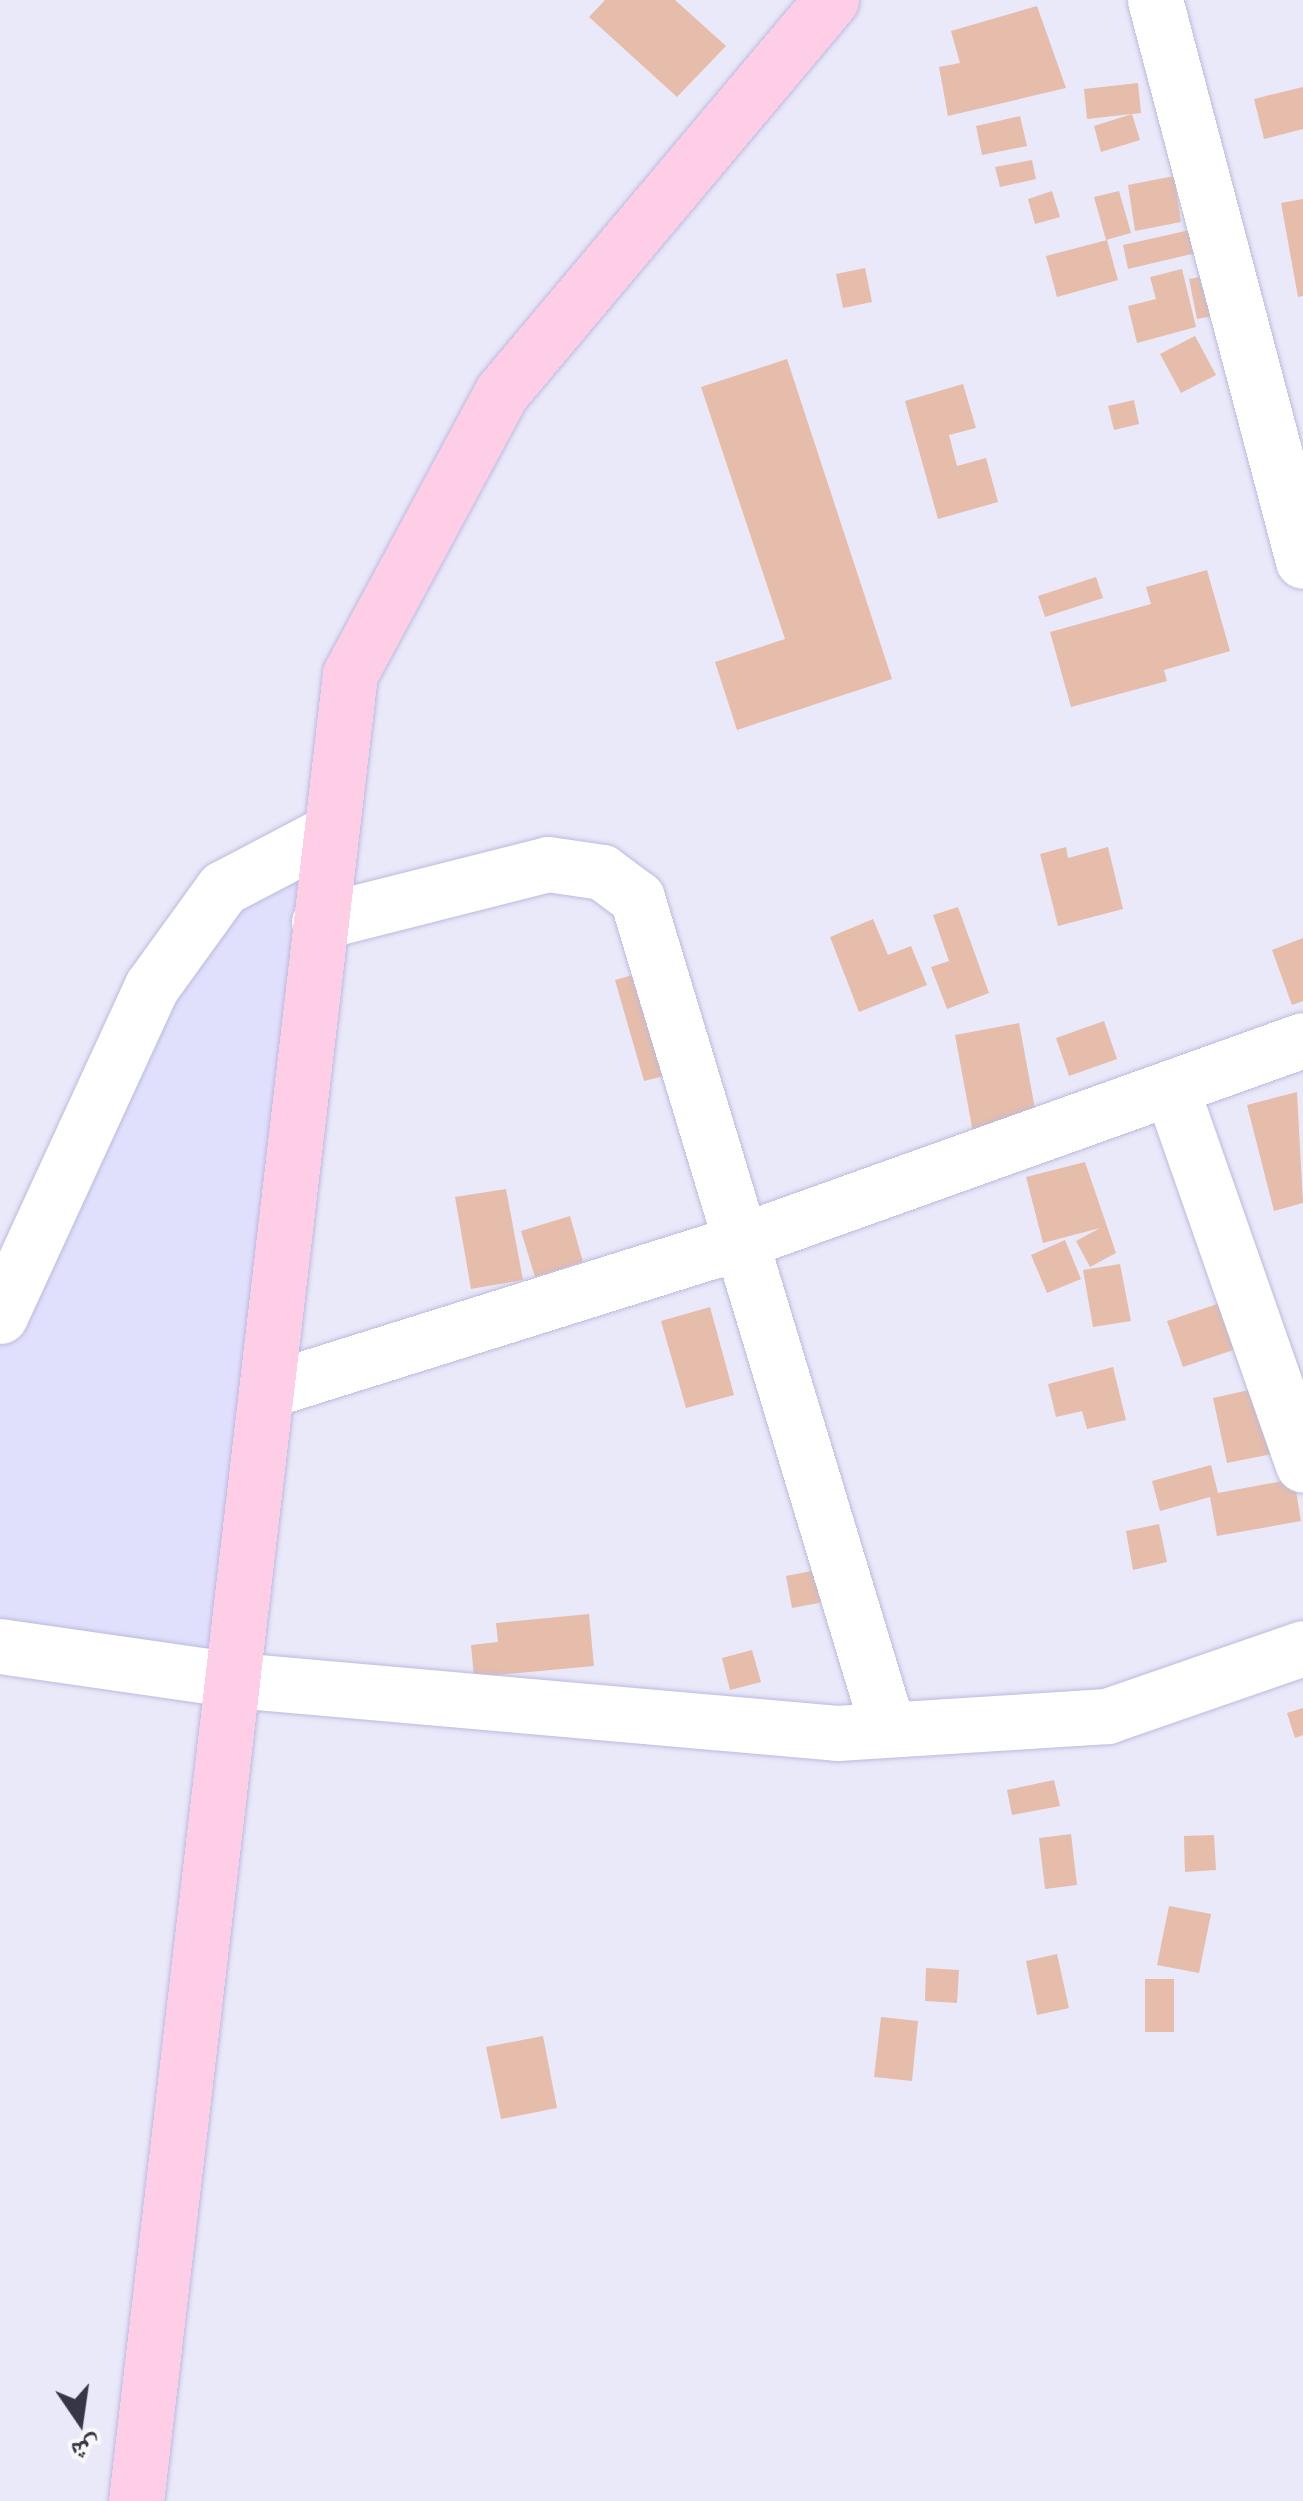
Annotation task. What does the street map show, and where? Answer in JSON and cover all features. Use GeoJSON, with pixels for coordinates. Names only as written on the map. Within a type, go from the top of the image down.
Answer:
{"type":"FeatureCollection","features":[{"type":"Feature","properties":{"kind":"main road"},"geometry":{"type":"LineString","coordinates":[[136,2501],[235,1680],[326,834],[350,674],[502,392],[831,0]]}},
{"type":"Feature","properties":{"kind":"street"},"geometry":{"type":"LineString","coordinates":[[1166,3],[1291,468],[1303,560]]}},
{"type":"Feature","properties":{"kind":"street"},"geometry":{"type":"LineString","coordinates":[[0,1316],[152,986],[223,888],[326,834]]}},
{"type":"Feature","properties":{"kind":"street"},"geometry":{"type":"LineString","coordinates":[[319,922],[548,864],[614,880],[637,898],[744,1241],[888,1730]]}},
{"type":"Feature","properties":{"kind":"street"},"geometry":{"type":"LineString","coordinates":[[268,1390],[744,1241],[1303,1040]]}},
{"type":"Feature","properties":{"kind":"street"},"geometry":{"type":"LineString","coordinates":[[1171,1088],[1303,1466]]}},
{"type":"Feature","properties":{"kind":"street"},"geometry":{"type":"LineString","coordinates":[[0,1646],[235,1680],[678,1726],[888,1730],[1107,1716],[1303,1648]]}},
{"type":"Feature","properties":{"kind":"shaded area"},"geometry":{"type":"Polygon","coordinates":[[[307,852],[202,1697],[0,1662],[0,1299],[225,898],[307,852]]]}},
{"type":"Feature","properties":{"kind":"building"},"geometry":{"type":"Polygon","coordinates":[[[605,0],[675,0],[726,46],[677,97],[589,17],[605,0]]]}},
{"type":"Feature","properties":{"kind":"building"},"geometry":{"type":"Polygon","coordinates":[[[1037,6],[1066,88],[948,116],[939,67],[960,63],[951,31],[1037,6]]]}},
{"type":"Feature","properties":{"kind":"building"},"geometry":{"type":"Polygon","coordinates":[[[1138,83],[1141,113],[1087,119],[1084,89],[1138,83]]]}},
{"type":"Feature","properties":{"kind":"building"},"geometry":{"type":"Polygon","coordinates":[[[1303,87],[1303,129],[1264,139],[1254,99],[1303,87]]]}},
{"type":"Feature","properties":{"kind":"building"},"geometry":{"type":"Polygon","coordinates":[[[1132,114],[1140,140],[1101,152],[1094,126],[1132,114]]]}},
{"type":"Feature","properties":{"kind":"building"},"geometry":{"type":"Polygon","coordinates":[[[1020,116],[1027,146],[982,155],[976,126],[1020,116]]]}},
{"type":"Feature","properties":{"kind":"building"},"geometry":{"type":"Polygon","coordinates":[[[1032,160],[1036,179],[1000,187],[995,167],[1032,160]]]}},
{"type":"Feature","properties":{"kind":"building"},"geometry":{"type":"Polygon","coordinates":[[[1174,176],[1181,222],[1135,231],[1128,185],[1174,176]]]}},
{"type":"Feature","properties":{"kind":"building"},"geometry":{"type":"Polygon","coordinates":[[[1052,191],[1060,217],[1035,224],[1028,199],[1052,191]]]}},
{"type":"Feature","properties":{"kind":"building"},"geometry":{"type":"Polygon","coordinates":[[[1119,191],[1131,233],[1106,240],[1094,197],[1119,191]]]}},
{"type":"Feature","properties":{"kind":"building"},"geometry":{"type":"Polygon","coordinates":[[[1303,199],[1303,296],[1298,297],[1281,203],[1303,199]]]}},
{"type":"Feature","properties":{"kind":"building"},"geometry":{"type":"Polygon","coordinates":[[[1190,230],[1196,253],[1128,269],[1123,245],[1190,230]]]}},
{"type":"Feature","properties":{"kind":"building"},"geometry":{"type":"Polygon","coordinates":[[[1107,240],[1118,280],[1057,297],[1046,256],[1107,240]]]}},
{"type":"Feature","properties":{"kind":"building"},"geometry":{"type":"Polygon","coordinates":[[[865,268],[872,302],[843,308],[836,274],[865,268]]]}},
{"type":"Feature","properties":{"kind":"building"},"geometry":{"type":"Polygon","coordinates":[[[1182,269],[1196,327],[1137,343],[1128,306],[1156,299],[1150,277],[1182,269]]]}},
{"type":"Feature","properties":{"kind":"building"},"geometry":{"type":"Polygon","coordinates":[[[1221,273],[1228,313],[1197,319],[1189,279],[1221,273]]]}},
{"type":"Feature","properties":{"kind":"building"},"geometry":{"type":"Polygon","coordinates":[[[1195,336],[1216,375],[1181,393],[1160,354],[1195,336]]]}},
{"type":"Feature","properties":{"kind":"building"},"geometry":{"type":"Polygon","coordinates":[[[787,359],[892,679],[737,730],[715,662],[785,639],[701,387],[787,359]]]}},
{"type":"Feature","properties":{"kind":"building"},"geometry":{"type":"Polygon","coordinates":[[[963,384],[976,428],[949,435],[957,466],[986,458],[998,502],[938,519],[905,401],[963,384]]]}},
{"type":"Feature","properties":{"kind":"building"},"geometry":{"type":"Polygon","coordinates":[[[1134,400],[1139,424],[1114,430],[1108,406],[1134,400]]]}},
{"type":"Feature","properties":{"kind":"building"},"geometry":{"type":"Polygon","coordinates":[[[1207,570],[1230,651],[1164,670],[1167,681],[1071,707],[1050,632],[1151,604],[1146,587],[1207,570]]]}},
{"type":"Feature","properties":{"kind":"building"},"geometry":{"type":"Polygon","coordinates":[[[1096,577],[1103,598],[1045,617],[1038,596],[1096,577]]]}},
{"type":"Feature","properties":{"kind":"building"},"geometry":{"type":"Polygon","coordinates":[[[1066,847],[1068,858],[1108,847],[1123,909],[1058,926],[1040,854],[1066,847]]]}},
{"type":"Feature","properties":{"kind":"building"},"geometry":{"type":"Polygon","coordinates":[[[958,907],[989,993],[947,1009],[931,967],[949,961],[933,915],[958,907]]]}},
{"type":"Feature","properties":{"kind":"building"},"geometry":{"type":"Polygon","coordinates":[[[873,919],[888,955],[911,946],[927,985],[859,1012],[830,937],[873,919]]]}},
{"type":"Feature","properties":{"kind":"building"},"geometry":{"type":"Polygon","coordinates":[[[1303,938],[1303,1001],[1292,1005],[1272,950],[1303,938]]]}},
{"type":"Feature","properties":{"kind":"building"},"geometry":{"type":"Polygon","coordinates":[[[647,971],[676,1073],[644,1081],[615,980],[647,971]]]}},
{"type":"Feature","properties":{"kind":"building"},"geometry":{"type":"Polygon","coordinates":[[[1104,1021],[1117,1059],[1069,1076],[1056,1038],[1104,1021]]]}},
{"type":"Feature","properties":{"kind":"building"},"geometry":{"type":"Polygon","coordinates":[[[1019,1023],[1038,1125],[974,1138],[955,1035],[1019,1023]]]}},
{"type":"Feature","properties":{"kind":"building"},"geometry":{"type":"Polygon","coordinates":[[[1297,1092],[1303,1203],[1274,1211],[1247,1105],[1297,1092]]]}},
{"type":"Feature","properties":{"kind":"building"},"geometry":{"type":"Polygon","coordinates":[[[1085,1162],[1116,1253],[1090,1267],[1076,1241],[1100,1228],[1043,1243],[1026,1177],[1085,1162]]]}},
{"type":"Feature","properties":{"kind":"building"},"geometry":{"type":"Polygon","coordinates":[[[506,1189],[523,1280],[471,1289],[455,1197],[506,1189]]]}},
{"type":"Feature","properties":{"kind":"building"},"geometry":{"type":"Polygon","coordinates":[[[570,1216],[583,1262],[535,1277],[521,1231],[570,1216]]]}},
{"type":"Feature","properties":{"kind":"building"},"geometry":{"type":"Polygon","coordinates":[[[1065,1240],[1081,1279],[1047,1293],[1031,1255],[1065,1240]]]}},
{"type":"Feature","properties":{"kind":"building"},"geometry":{"type":"Polygon","coordinates":[[[1120,1264],[1131,1321],[1093,1327],[1083,1270],[1120,1264]]]}},
{"type":"Feature","properties":{"kind":"building"},"geometry":{"type":"Polygon","coordinates":[[[1235,1298],[1251,1344],[1183,1367],[1167,1321],[1235,1298]]]}},
{"type":"Feature","properties":{"kind":"building"},"geometry":{"type":"Polygon","coordinates":[[[710,1307],[734,1395],[686,1408],[661,1321],[710,1307]]]}},
{"type":"Feature","properties":{"kind":"building"},"geometry":{"type":"Polygon","coordinates":[[[1113,1367],[1126,1420],[1087,1429],[1082,1411],[1056,1417],[1048,1384],[1113,1367]]]}},
{"type":"Feature","properties":{"kind":"building"},"geometry":{"type":"Polygon","coordinates":[[[1258,1388],[1272,1454],[1227,1463],[1213,1398],[1258,1388]]]}},
{"type":"Feature","properties":{"kind":"building"},"geometry":{"type":"Polygon","coordinates":[[[1211,1465],[1218,1493],[1294,1479],[1301,1521],[1217,1536],[1210,1497],[1160,1511],[1152,1481],[1211,1465]]]}},
{"type":"Feature","properties":{"kind":"building"},"geometry":{"type":"Polygon","coordinates":[[[1159,1524],[1167,1562],[1133,1570],[1126,1531],[1159,1524]]]}},
{"type":"Feature","properties":{"kind":"building"},"geometry":{"type":"Polygon","coordinates":[[[817,1570],[824,1602],[792,1608],[786,1576],[817,1570]]]}},
{"type":"Feature","properties":{"kind":"building"},"geometry":{"type":"Polygon","coordinates":[[[589,1614],[594,1666],[474,1677],[471,1645],[498,1642],[496,1623],[589,1614]]]}},
{"type":"Feature","properties":{"kind":"building"},"geometry":{"type":"Polygon","coordinates":[[[752,1650],[761,1682],[730,1690],[722,1658],[752,1650]]]}},
{"type":"Feature","properties":{"kind":"building"},"geometry":{"type":"Polygon","coordinates":[[[1303,1708],[1303,1735],[1295,1738],[1287,1713],[1303,1708]]]}},
{"type":"Feature","properties":{"kind":"building"},"geometry":{"type":"Polygon","coordinates":[[[1054,1780],[1060,1806],[1012,1815],[1007,1790],[1054,1780]]]}},
{"type":"Feature","properties":{"kind":"building"},"geometry":{"type":"Polygon","coordinates":[[[1071,1834],[1077,1885],[1045,1889],[1039,1838],[1071,1834]]]}},
{"type":"Feature","properties":{"kind":"building"},"geometry":{"type":"Polygon","coordinates":[[[1214,1835],[1216,1870],[1185,1872],[1184,1836],[1214,1835]]]}},
{"type":"Feature","properties":{"kind":"building"},"geometry":{"type":"Polygon","coordinates":[[[1169,1906],[1211,1914],[1199,1973],[1157,1965],[1169,1906]]]}},
{"type":"Feature","properties":{"kind":"building"},"geometry":{"type":"Polygon","coordinates":[[[1057,1954],[1069,2008],[1037,2015],[1026,1961],[1057,1954]]]}},
{"type":"Feature","properties":{"kind":"building"},"geometry":{"type":"Polygon","coordinates":[[[926,1968],[959,1970],[957,2003],[925,2001],[926,1968]]]}},
{"type":"Feature","properties":{"kind":"building"},"geometry":{"type":"Polygon","coordinates":[[[1145,1979],[1174,1979],[1174,2032],[1145,2032],[1145,1979]]]}},
{"type":"Feature","properties":{"kind":"building"},"geometry":{"type":"Polygon","coordinates":[[[881,2017],[918,2021],[912,2081],[874,2077],[881,2017]]]}},
{"type":"Feature","properties":{"kind":"building"},"geometry":{"type":"Polygon","coordinates":[[[543,2036],[557,2108],[501,2119],[486,2047],[543,2036]]]}}]}
